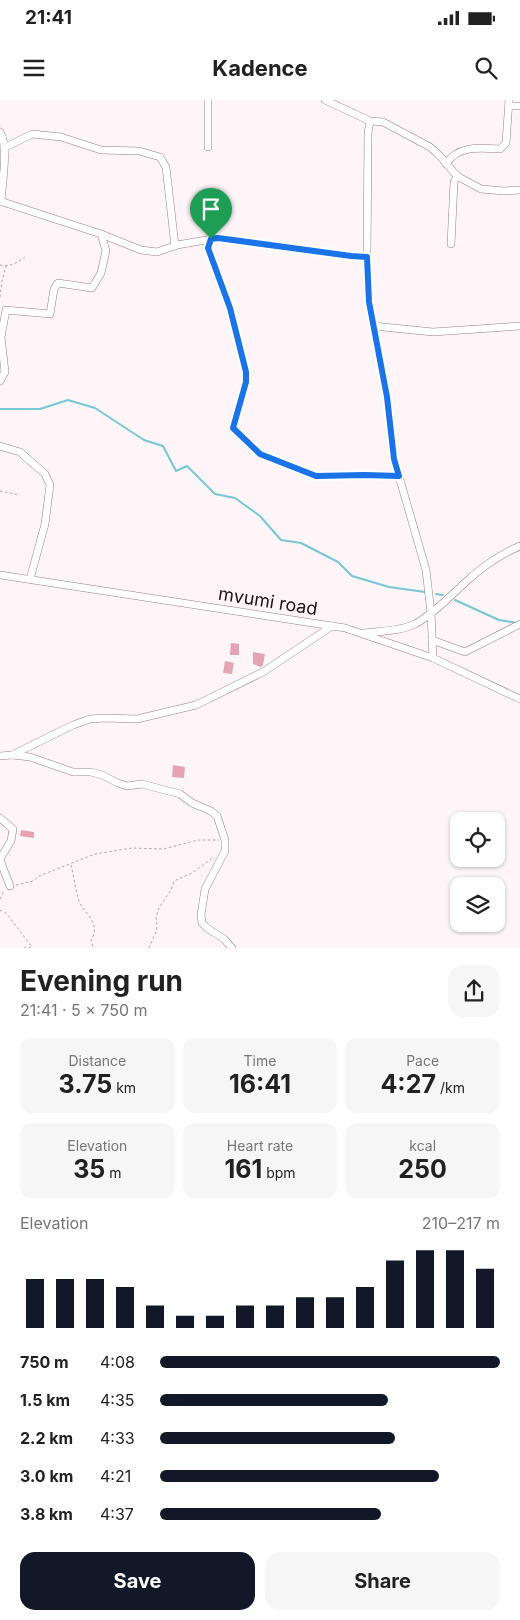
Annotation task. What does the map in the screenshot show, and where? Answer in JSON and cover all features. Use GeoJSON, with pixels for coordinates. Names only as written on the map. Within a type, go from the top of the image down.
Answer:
{"type":"FeatureCollection","features":[{"type":"Feature","properties":{"kind":"street"},"geometry":{"type":"LineString","coordinates":[[208,100],[208,147]]}},
{"type":"Feature","properties":{"kind":"street"},"geometry":{"type":"LineString","coordinates":[[325,100],[370,122],[383,122],[430,147],[440,154],[457,176],[481,189],[520,190]]}},
{"type":"Feature","properties":{"kind":"street"},"geometry":{"type":"LineString","coordinates":[[446,164],[458,151],[482,148],[500,149],[506,143],[509,103],[520,106]]}},
{"type":"Feature","properties":{"kind":"street"},"geometry":{"type":"LineString","coordinates":[[370,122],[368,132],[367,257],[369,302],[387,397],[394,459],[426,570],[431,613],[433,658]]}},
{"type":"Feature","properties":{"kind":"street"},"geometry":{"type":"LineString","coordinates":[[0,132],[5,158],[0,201],[101,234],[141,250],[157,252],[175,246],[218,238],[367,257]]}},
{"type":"Feature","properties":{"kind":"street"},"geometry":{"type":"LineString","coordinates":[[4,148],[32,134],[61,137],[101,150],[139,151],[160,157],[166,167],[175,246]]}},
{"type":"Feature","properties":{"kind":"street"},"geometry":{"type":"LineString","coordinates":[[451,244],[454,182],[457,176]]}},
{"type":"Feature","properties":{"kind":"street"},"geometry":{"type":"LineString","coordinates":[[0,382],[5,372],[1,338],[6,310],[50,314],[54,289],[58,283],[92,288],[101,274],[106,251],[101,234]]}},
{"type":"Feature","properties":{"kind":"street"},"geometry":{"type":"LineString","coordinates":[[373,326],[433,332],[520,326]]}},
{"type":"Feature","properties":{"kind":"street"},"geometry":{"type":"LineString","coordinates":[[0,446],[20,452],[46,474],[50,485],[45,524],[30,579]]}},
{"type":"Feature","properties":{"kind":"street"},"geometry":{"type":"LineString","coordinates":[[364,633],[406,627],[414,624],[431,613],[483,568],[508,551],[520,546]]}},
{"type":"Feature","properties":{"kind":"street","name":"mvumi road"},"geometry":{"type":"LineString","coordinates":[[0,575],[332,626],[364,633],[433,658],[520,699]]}},
{"type":"Feature","properties":{"kind":"street"},"geometry":{"type":"LineString","coordinates":[[432,640],[465,652],[520,624]]}},
{"type":"Feature","properties":{"kind":"street"},"geometry":{"type":"LineString","coordinates":[[12,755],[73,725],[90,719],[137,719],[196,705],[263,672],[332,626]]}},
{"type":"Feature","properties":{"kind":"street"},"geometry":{"type":"LineString","coordinates":[[0,756],[30,757],[73,772],[91,772],[102,775],[127,786],[142,784],[180,794],[192,802],[211,810],[217,816],[225,840],[225,851],[205,889],[201,915],[202,923],[224,939],[232,948]]}},
{"type":"Feature","properties":{"kind":"street"},"geometry":{"type":"LineString","coordinates":[[0,818],[13,828],[11,841],[0,859],[10,886]]}},
{"type":"Feature","properties":{"kind":"path"},"geometry":{"type":"LineString","coordinates":[[211,239],[208,248],[230,308],[246,372],[246,382],[233,428],[260,454],[316,476],[399,476]]}},
{"type":"Feature","properties":{"kind":"path"},"geometry":{"type":"LineString","coordinates":[[0,265],[12,265],[25,257]]}},
{"type":"Feature","properties":{"kind":"path"},"geometry":{"type":"LineString","coordinates":[[0,297],[6,266]]}},
{"type":"Feature","properties":{"kind":"path"},"geometry":{"type":"LineString","coordinates":[[0,491],[20,495]]}},
{"type":"Feature","properties":{"kind":"path"},"geometry":{"type":"LineString","coordinates":[[0,899],[10,886],[33,881],[39,876],[95,854],[132,848],[162,849],[198,840],[225,840]]}},
{"type":"Feature","properties":{"kind":"path"},"geometry":{"type":"LineString","coordinates":[[149,948],[157,930],[156,917],[159,908],[174,882],[192,873],[225,851]]}},
{"type":"Feature","properties":{"kind":"path"},"geometry":{"type":"LineString","coordinates":[[71,864],[80,903],[91,917],[94,928],[95,935],[91,940],[93,948]]}},
{"type":"Feature","properties":{"kind":"path"},"geometry":{"type":"LineString","coordinates":[[0,910],[7,914],[32,947]]}},
{"type":"Feature","properties":{"kind":"path"},"geometry":{"type":"LineString","coordinates":[[24,948],[32,947]]}},
{"type":"Feature","properties":{"kind":"building"},"geometry":{"type":"Polygon","coordinates":[[[231,643],[239,644],[239,655],[230,655],[231,643]]]}},
{"type":"Feature","properties":{"kind":"building"},"geometry":{"type":"Polygon","coordinates":[[[253,652],[265,654],[261,667],[253,664],[253,652]]]}},
{"type":"Feature","properties":{"kind":"building"},"geometry":{"type":"Polygon","coordinates":[[[225,661],[234,663],[232,674],[223,673],[225,661]]]}},
{"type":"Feature","properties":{"kind":"building"},"geometry":{"type":"Polygon","coordinates":[[[173,765],[185,767],[184,778],[172,777],[173,765]]]}},
{"type":"Feature","properties":{"kind":"building"},"geometry":{"type":"Polygon","coordinates":[[[21,830],[34,832],[34,838],[20,836],[21,830]]]}},
{"type":"Feature","properties":{"kind":"waterway"},"geometry":{"type":"LineString","coordinates":[[0,409],[40,409],[68,400],[95,408],[144,440],[163,446],[176,471],[187,466],[215,494],[235,498],[260,516],[281,540],[301,543],[338,562],[352,576],[389,587],[425,592]]}},
{"type":"Feature","properties":{"kind":"waterway"},"geometry":{"type":"LineString","coordinates":[[436,594],[443,595]]}},
{"type":"Feature","properties":{"kind":"waterway"},"geometry":{"type":"LineString","coordinates":[[455,600],[499,620],[518,623]]}},
{"type":"Feature","properties":{"kind":"route"},"geometry":{"type":"LineString","coordinates":[[218,238],[367,257],[369,302],[387,397],[394,459],[399,476],[316,476],[260,454],[233,428],[246,382],[246,372],[230,308],[208,248],[211,239],[218,238]]}}]}
